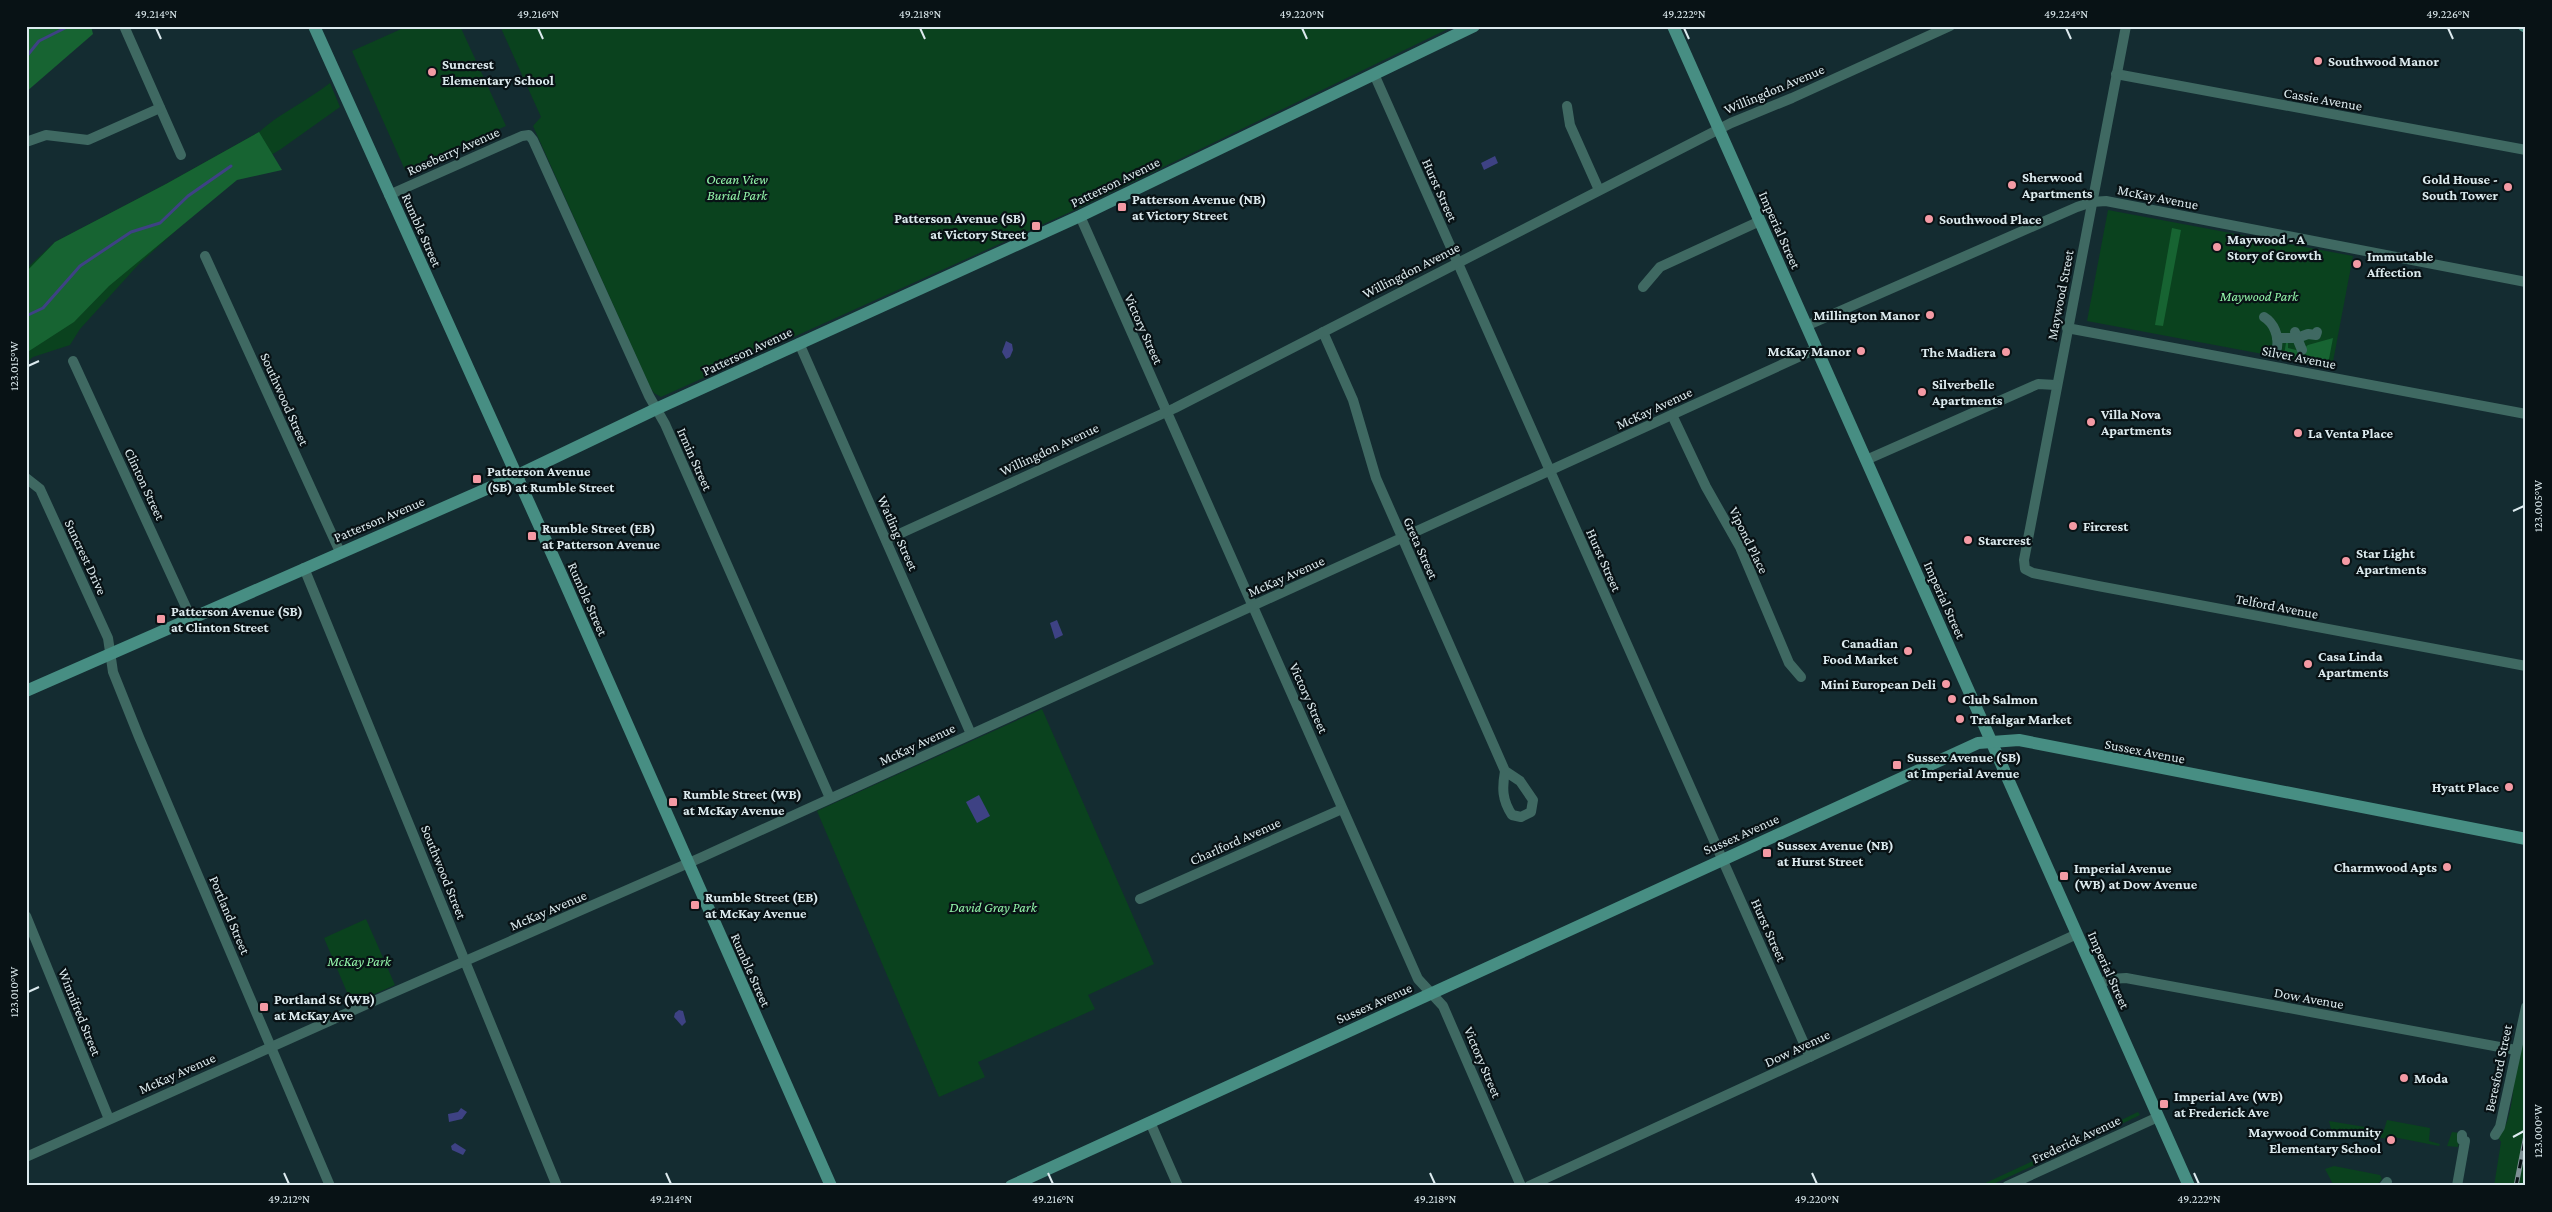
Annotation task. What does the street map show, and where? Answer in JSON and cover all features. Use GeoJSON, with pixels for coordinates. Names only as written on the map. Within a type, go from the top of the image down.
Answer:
{"type":"FeatureCollection","features":[{"type":"Feature","properties":{"kind":"street"},"geometry":{"type":"LineString","coordinates":[[124,26],[181,155]]}},
{"type":"Feature","properties":{"kind":"street","name":"Rumble Street"},"geometry":{"type":"LineString","coordinates":[[314,26],[831,1186]]}},
{"type":"Feature","properties":{"kind":"street","name":"Patterson Avenue"},"geometry":{"type":"LineString","coordinates":[[26,690],[516,476],[799,343],[1080,216],[1474,26]]}},
{"type":"Feature","properties":{"kind":"street","name":"Imperial Street"},"geometry":{"type":"LineString","coordinates":[[1673,26],[2189,1186]]}},
{"type":"Feature","properties":{"kind":"street","name":"Willingdon Avenue"},"geometry":{"type":"LineString","coordinates":[[886,540],[1166,412],[1719,130],[1950,26]]}},
{"type":"Feature","properties":{"kind":"street","name":"Maywood Street"},"geometry":{"type":"LineString","coordinates":[[2025,569],[2024,560],[2056,385],[2126,26]]}},
{"type":"Feature","properties":{"kind":"street","name":"Hurst Street"},"geometry":{"type":"LineString","coordinates":[[1374,74],[1810,1057]]}},
{"type":"Feature","properties":{"kind":"street","name":"Cassie Avenue"},"geometry":{"type":"LineString","coordinates":[[2116,74],[2526,150]]}},
{"type":"Feature","properties":{"kind":"street"},"geometry":{"type":"LineString","coordinates":[[1567,106],[1570,125],[1599,190]]}},
{"type":"Feature","properties":{"kind":"street"},"geometry":{"type":"LineString","coordinates":[[26,142],[46,135],[88,140],[160,108]]}},
{"type":"Feature","properties":{"kind":"street","name":"Roseberry Avenue"},"geometry":{"type":"LineString","coordinates":[[389,194],[529,135]]}},
{"type":"Feature","properties":{"kind":"street","name":"Irmin Street"},"geometry":{"type":"LineString","coordinates":[[529,135],[656,409],[830,798]]}},
{"type":"Feature","properties":{"kind":"street","name":"McKay Avenue"},"geometry":{"type":"LineString","coordinates":[[1806,326],[2092,202],[2106,201],[2526,282]]}},
{"type":"Feature","properties":{"kind":"street","name":"Victory Street"},"geometry":{"type":"LineString","coordinates":[[1080,216],[1418,979],[1443,1006],[1521,1186]]}},
{"type":"Feature","properties":{"kind":"street"},"geometry":{"type":"LineString","coordinates":[[1643,287],[1660,267],[1760,221]]}},
{"type":"Feature","properties":{"kind":"street","name":"Southwood Street"},"geometry":{"type":"LineString","coordinates":[[205,256],[340,552]]}},
{"type":"Feature","properties":{"kind":"street","name":"Silver Avenue"},"geometry":{"type":"LineString","coordinates":[[2067,328],[2526,414]]}},
{"type":"Feature","properties":{"kind":"street"},"geometry":{"type":"LineString","coordinates":[[2274,328],[2296,335],[2308,334],[2316,336]]}},
{"type":"Feature","properties":{"kind":"street","name":"Greta Street"},"geometry":{"type":"LineString","coordinates":[[1323,332],[1350,392],[1371,465],[1401,539],[1505,771]]}},
{"type":"Feature","properties":{"kind":"street"},"geometry":{"type":"LineString","coordinates":[[2296,335],[2302,350]]}},
{"type":"Feature","properties":{"kind":"street","name":"Watling Street"},"geometry":{"type":"LineString","coordinates":[[799,343],[971,734]]}},
{"type":"Feature","properties":{"kind":"street","name":"McKay Avenue"},"geometry":{"type":"LineString","coordinates":[[26,1156],[465,960],[688,863],[1816,349]]}},
{"type":"Feature","properties":{"kind":"street","name":"Clinton Street"},"geometry":{"type":"LineString","coordinates":[[73,362],[191,618]]}},
{"type":"Feature","properties":{"kind":"street"},"geometry":{"type":"LineString","coordinates":[[1866,460],[2038,384],[2056,385]]}},
{"type":"Feature","properties":{"kind":"street","name":"Vipond Place"},"geometry":{"type":"LineString","coordinates":[[1672,415],[1700,476],[1740,546],[1789,663],[1801,677]]}},
{"type":"Feature","properties":{"kind":"street","name":"Suncrest Drive"},"geometry":{"type":"LineString","coordinates":[[26,478],[40,489],[108,638],[110,654]]}},
{"type":"Feature","properties":{"kind":"street","name":"Southwood Street"},"geometry":{"type":"LineString","coordinates":[[304,568],[557,1186]]}},
{"type":"Feature","properties":{"kind":"street","name":"Telford Avenue"},"geometry":{"type":"LineString","coordinates":[[2025,569],[2033,573],[2098,586],[2526,666]]}},
{"type":"Feature","properties":{"kind":"street","name":"Portland Street"},"geometry":{"type":"LineString","coordinates":[[110,654],[113,672],[139,737],[330,1186]]}},
{"type":"Feature","properties":{"kind":"street","name":"Sussex Avenue"},"geometry":{"type":"LineString","coordinates":[[1012,1186],[1974,745],[2018,740],[2526,839]]}},
{"type":"Feature","properties":{"kind":"street","name":"Charlford Avenue"},"geometry":{"type":"LineString","coordinates":[[1140,899],[1342,808]]}},
{"type":"Feature","properties":{"kind":"street","name":"Winnifred Street"},"geometry":{"type":"LineString","coordinates":[[26,916],[109,1118]]}},
{"type":"Feature","properties":{"kind":"street","name":"Dow Avenue"},"geometry":{"type":"LineString","coordinates":[[1529,1186],[2077,934]]}},
{"type":"Feature","properties":{"kind":"street","name":"Dow Avenue"},"geometry":{"type":"LineString","coordinates":[[2099,984],[2110,979],[2126,978],[2516,1050]]}},
{"type":"Feature","properties":{"kind":"street","name":"Beresford Street"},"geometry":{"type":"LineString","coordinates":[[2496,1134],[2500,1127],[2526,1007]]}},
{"type":"Feature","properties":{"kind":"street","name":"Frederick Avenue"},"geometry":{"type":"LineString","coordinates":[[2007,1186],[2158,1117]]}},
{"type":"Feature","properties":{"kind":"street"},"geometry":{"type":"LineString","coordinates":[[1150,1122],[1178,1186]]}},
{"type":"Feature","properties":{"kind":"street"},"geometry":{"type":"LineString","coordinates":[[2457,1186],[2461,1148],[2465,1141],[2462,1140],[2462,1135]]}},
{"type":"Feature","properties":{"kind":"green space"},"geometry":{"type":"Polygon","coordinates":[[[26,26],[91,26],[93,34],[26,92],[26,26]]]}},
{"type":"Feature","properties":{"kind":"green space","name":"Suncrest Elementary School"},"geometry":{"type":"Polygon","coordinates":[[[408,26],[460,26],[506,126],[405,170],[352,51],[408,26]]]}},
{"type":"Feature","properties":{"kind":"green space","name":"Ocean View Burial Park"},"geometry":{"type":"Polygon","coordinates":[[[500,26],[1454,26],[1079,208],[661,397],[654,393],[650,387],[533,126],[541,117],[500,26]]]}},
{"type":"Feature","properties":{"kind":"green space"},"geometry":{"type":"Polygon","coordinates":[[[330,83],[340,107],[281,149],[235,177],[139,264],[80,329],[70,345],[33,357],[26,363],[26,269],[55,242],[166,184],[259,132],[330,83]]]}},
{"type":"Feature","properties":{"kind":"green space"},"geometry":{"type":"Polygon","coordinates":[[[259,132],[282,170],[237,180],[109,286],[74,322],[26,353],[26,272],[55,242],[166,184],[259,132]]]}},
{"type":"Feature","properties":{"kind":"green space","name":"Maywood Park"},"geometry":{"type":"Polygon","coordinates":[[[2108,210],[2353,256],[2332,367],[2087,321],[2108,210]]]}},
{"type":"Feature","properties":{"kind":"green space"},"geometry":{"type":"Polygon","coordinates":[[[2172,228],[2181,230],[2163,326],[2155,325],[2172,228]]]}},
{"type":"Feature","properties":{"kind":"green space"},"geometry":{"type":"Polygon","coordinates":[[[2333,338],[2328,364],[2310,361],[2303,349],[2308,345],[2333,338]]]}},
{"type":"Feature","properties":{"kind":"green space"},"geometry":{"type":"Polygon","coordinates":[[[2286,343],[2288,343],[2288,348],[2300,351],[2305,359],[2284,355],[2286,343]]]}},
{"type":"Feature","properties":{"kind":"green space","name":"David Gray Park"},"geometry":{"type":"Polygon","coordinates":[[[1042,709],[1154,964],[1088,995],[1095,1009],[978,1062],[985,1077],[939,1097],[817,811],[1042,709]]]}},
{"type":"Feature","properties":{"kind":"green space","name":"McKay Park"},"geometry":{"type":"Polygon","coordinates":[[[366,919],[395,985],[352,1004],[324,938],[366,919]]]}},
{"type":"Feature","properties":{"kind":"green space"},"geometry":{"type":"Polygon","coordinates":[[[2526,1029],[2526,1186],[2494,1186],[2501,1142],[2498,1137],[2503,1131],[2509,1114],[2516,1062],[2526,1029]]]}},
{"type":"Feature","properties":{"kind":"green space"},"geometry":{"type":"Polygon","coordinates":[[[2138,1112],[2140,1115],[2095,1137],[2092,1134],[2138,1112]]]}},
{"type":"Feature","properties":{"kind":"green space"},"geometry":{"type":"Polygon","coordinates":[[[2387,1120],[2430,1128],[2429,1141],[2440,1144],[2439,1146],[2388,1136],[2387,1139],[2371,1136],[2373,1129],[2384,1130],[2387,1120]]]}},
{"type":"Feature","properties":{"kind":"green space"},"geometry":{"type":"Polygon","coordinates":[[[2329,1121],[2371,1128],[2369,1135],[2331,1129],[2329,1121]]]}},
{"type":"Feature","properties":{"kind":"green space"},"geometry":{"type":"Polygon","coordinates":[[[2452,1132],[2460,1133],[2458,1147],[2447,1146],[2452,1132]]]}},
{"type":"Feature","properties":{"kind":"green space"},"geometry":{"type":"Polygon","coordinates":[[[2076,1141],[2076,1146],[1989,1186],[1979,1186],[2076,1141]]]}},
{"type":"Feature","properties":{"kind":"green space"},"geometry":{"type":"Polygon","coordinates":[[[2334,1166],[2380,1175],[2382,1179],[2376,1186],[2334,1186],[2325,1169],[2334,1166]]]}},
{"type":"Feature","properties":{"kind":"shaded area"},"geometry":{"type":"Polygon","coordinates":[[[1495,156],[1498,163],[1484,170],[1481,163],[1495,156]]]}},
{"type":"Feature","properties":{"kind":"shaded area"},"geometry":{"type":"Polygon","coordinates":[[[1006,341],[1012,344],[1013,350],[1010,357],[1006,359],[1002,352],[1006,341]]]}},
{"type":"Feature","properties":{"kind":"shaded area"},"geometry":{"type":"Polygon","coordinates":[[[1057,620],[1063,635],[1055,639],[1050,623],[1057,620]]]}},
{"type":"Feature","properties":{"kind":"shaded area"},"geometry":{"type":"Polygon","coordinates":[[[979,795],[990,816],[977,823],[966,802],[979,795]]]}},
{"type":"Feature","properties":{"kind":"shaded area"},"geometry":{"type":"Polygon","coordinates":[[[679,1010],[683,1011],[686,1022],[682,1026],[674,1017],[675,1013],[679,1010]]]}},
{"type":"Feature","properties":{"kind":"shaded area"},"geometry":{"type":"Polygon","coordinates":[[[461,1108],[467,1112],[462,1119],[449,1122],[448,1114],[458,1112],[461,1108]]]}},
{"type":"Feature","properties":{"kind":"shaded area"},"geometry":{"type":"Polygon","coordinates":[[[455,1143],[466,1150],[463,1155],[452,1150],[451,1146],[455,1143]]]}},
{"type":"Feature","properties":{"kind":"waterway"},"geometry":{"type":"LineString","coordinates":[[26,57],[39,41],[69,26]]}},
{"type":"Feature","properties":{"kind":"waterway"},"geometry":{"type":"LineString","coordinates":[[26,316],[43,308],[80,266],[131,232],[160,223],[188,196],[231,166]]}},
{"type":"Feature","properties":{"kind":"railway"},"geometry":{"type":"LineString","coordinates":[[2516,1186],[2526,1135]]}},
{"type":"Feature","properties":{"kind":"place","name":"Southwood Manor"},"geometry":{"type":"Point","coordinates":[2318,61]}},
{"type":"Feature","properties":{"kind":"place","name":"Suncrest Elementary School"},"geometry":{"type":"Point","coordinates":[432,72]}},
{"type":"Feature","properties":{"kind":"place","name":"Sherwood Apartments"},"geometry":{"type":"Point","coordinates":[2012,185]}},
{"type":"Feature","properties":{"kind":"place","name":"Gold House - South Tower"},"geometry":{"type":"Point","coordinates":[2508,187]}},
{"type":"Feature","properties":{"kind":"place","name":"Patterson Avenue (NB) at Victory Street"},"geometry":{"type":"Point","coordinates":[1122,207]}},
{"type":"Feature","properties":{"kind":"place","name":"Southwood Place"},"geometry":{"type":"Point","coordinates":[1929,219]}},
{"type":"Feature","properties":{"kind":"place","name":"Patterson Avenue (SB) at Victory Street"},"geometry":{"type":"Point","coordinates":[1036,226]}},
{"type":"Feature","properties":{"kind":"place","name":"Maywood - A Story of Growth"},"geometry":{"type":"Point","coordinates":[2217,247]}},
{"type":"Feature","properties":{"kind":"place","name":"Immutable Affection"},"geometry":{"type":"Point","coordinates":[2357,264]}},
{"type":"Feature","properties":{"kind":"place","name":"Millington Manor"},"geometry":{"type":"Point","coordinates":[1930,315]}},
{"type":"Feature","properties":{"kind":"place","name":"McKay Manor"},"geometry":{"type":"Point","coordinates":[1861,351]}},
{"type":"Feature","properties":{"kind":"place","name":"The Madiera"},"geometry":{"type":"Point","coordinates":[2006,352]}},
{"type":"Feature","properties":{"kind":"place","name":"Silverbelle Apartments"},"geometry":{"type":"Point","coordinates":[1922,392]}},
{"type":"Feature","properties":{"kind":"place","name":"Villa Nova Apartments"},"geometry":{"type":"Point","coordinates":[2091,422]}},
{"type":"Feature","properties":{"kind":"place","name":"La Venta Place"},"geometry":{"type":"Point","coordinates":[2298,433]}},
{"type":"Feature","properties":{"kind":"place","name":"Patterson Avenue (SB) at Rumble Street"},"geometry":{"type":"Point","coordinates":[477,479]}},
{"type":"Feature","properties":{"kind":"place","name":"Fircrest"},"geometry":{"type":"Point","coordinates":[2073,526]}},
{"type":"Feature","properties":{"kind":"place","name":"Rumble Street (EB) at Patterson Avenue"},"geometry":{"type":"Point","coordinates":[532,536]}},
{"type":"Feature","properties":{"kind":"place","name":"Starcrest"},"geometry":{"type":"Point","coordinates":[1968,540]}},
{"type":"Feature","properties":{"kind":"place","name":"Star Light Apartments"},"geometry":{"type":"Point","coordinates":[2346,561]}},
{"type":"Feature","properties":{"kind":"place","name":"Patterson Avenue (SB) at Clinton Street"},"geometry":{"type":"Point","coordinates":[161,619]}},
{"type":"Feature","properties":{"kind":"place","name":"Canadian Food Market"},"geometry":{"type":"Point","coordinates":[1908,651]}},
{"type":"Feature","properties":{"kind":"place","name":"Casa Linda Apartments"},"geometry":{"type":"Point","coordinates":[2308,664]}},
{"type":"Feature","properties":{"kind":"place","name":"Mini European Deli"},"geometry":{"type":"Point","coordinates":[1946,684]}},
{"type":"Feature","properties":{"kind":"place","name":"Club Salmon"},"geometry":{"type":"Point","coordinates":[1952,699]}},
{"type":"Feature","properties":{"kind":"place","name":"Trafalgar Market"},"geometry":{"type":"Point","coordinates":[1960,719]}},
{"type":"Feature","properties":{"kind":"place","name":"Sussex Avenue (SB) at Imperial Avenue"},"geometry":{"type":"Point","coordinates":[1897,765]}},
{"type":"Feature","properties":{"kind":"place","name":"Hyatt Place"},"geometry":{"type":"Point","coordinates":[2509,787]}},
{"type":"Feature","properties":{"kind":"place","name":"Rumble Street (WB) at McKay Avenue"},"geometry":{"type":"Point","coordinates":[673,802]}},
{"type":"Feature","properties":{"kind":"place","name":"Sussex Avenue (NB) at Hurst Street"},"geometry":{"type":"Point","coordinates":[1767,853]}},
{"type":"Feature","properties":{"kind":"place","name":"Charmwood Apts"},"geometry":{"type":"Point","coordinates":[2447,867]}},
{"type":"Feature","properties":{"kind":"place","name":"Imperial Avenue (WB) at Dow Avenue"},"geometry":{"type":"Point","coordinates":[2064,876]}},
{"type":"Feature","properties":{"kind":"place","name":"Rumble Street (EB) at McKay Avenue"},"geometry":{"type":"Point","coordinates":[695,905]}},
{"type":"Feature","properties":{"kind":"place","name":"Portland St (WB) at McKay Ave"},"geometry":{"type":"Point","coordinates":[264,1007]}},
{"type":"Feature","properties":{"kind":"place","name":"Moda"},"geometry":{"type":"Point","coordinates":[2404,1078]}},
{"type":"Feature","properties":{"kind":"place","name":"Imperial Ave (WB) at Frederick Ave"},"geometry":{"type":"Point","coordinates":[2164,1104]}},
{"type":"Feature","properties":{"kind":"place","name":"Maywood Community Elementary School"},"geometry":{"type":"Point","coordinates":[2391,1140]}}]}
